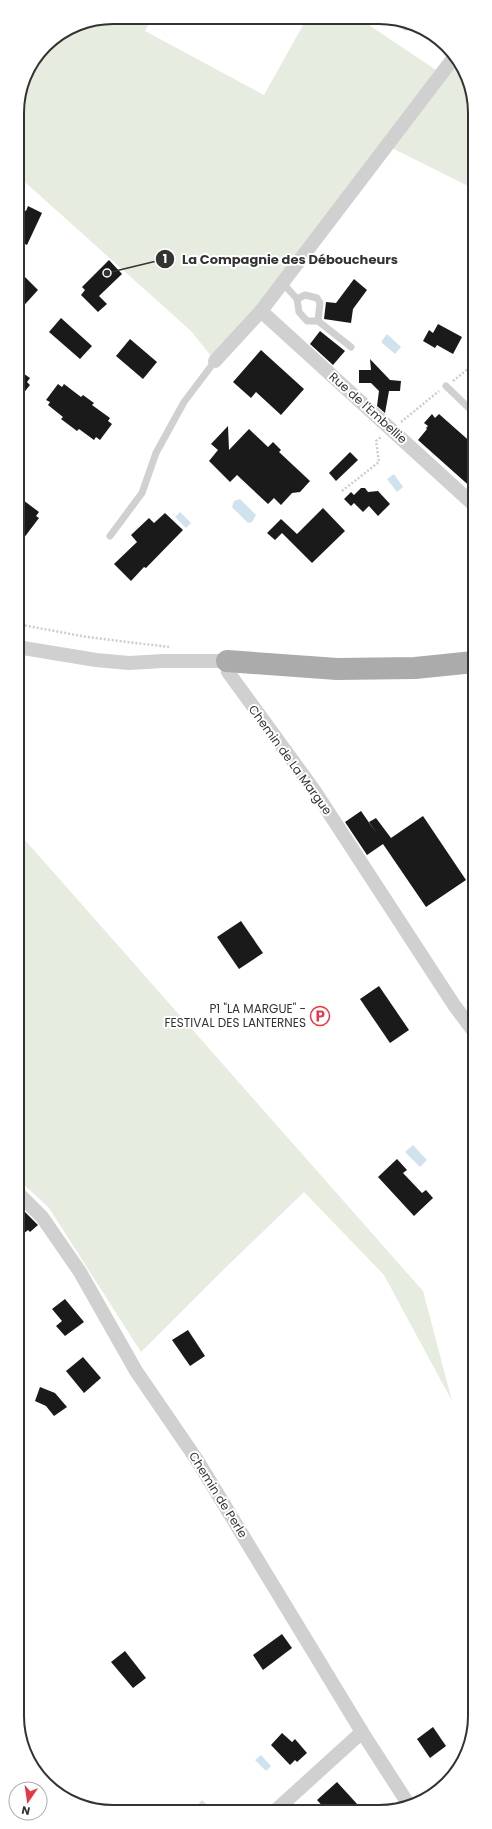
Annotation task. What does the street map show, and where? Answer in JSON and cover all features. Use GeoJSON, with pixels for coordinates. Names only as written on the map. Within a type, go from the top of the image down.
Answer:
{"type":"FeatureCollection","features":[{"type":"Feature","properties":{"kind":"main road"},"geometry":{"type":"LineString","coordinates":[[227,662],[337,669],[415,668],[468,663]]}},
{"type":"Feature","properties":{"kind":"street"},"geometry":{"type":"LineString","coordinates":[[215,361],[261,311],[451,61]]}},
{"type":"Feature","properties":{"kind":"street","name":"Rue de l'Embellie"},"geometry":{"type":"LineString","coordinates":[[261,311],[468,500]]}},
{"type":"Feature","properties":{"kind":"street"},"geometry":{"type":"LineString","coordinates":[[24,648],[96,660],[129,663],[163,661],[227,662]]}},
{"type":"Feature","properties":{"kind":"street","name":"Chemin de La Margue"},"geometry":{"type":"LineString","coordinates":[[227,662],[228,672],[314,790],[468,1025]]}},
{"type":"Feature","properties":{"kind":"street","name":"Chemin de Perle"},"geometry":{"type":"LineString","coordinates":[[24,1199],[42,1217],[80,1272],[136,1371],[220,1498],[362,1732],[406,1801]]}},
{"type":"Feature","properties":{"kind":"street"},"geometry":{"type":"LineString","coordinates":[[282,1805],[362,1732]]}},
{"type":"Feature","properties":{"kind":"lane"},"geometry":{"type":"LineString","coordinates":[[282,282],[298,299],[299,312],[307,321],[318,321],[351,347]]}},
{"type":"Feature","properties":{"kind":"lane"},"geometry":{"type":"LineString","coordinates":[[298,299],[305,295],[317,298],[320,303],[318,321]]}},
{"type":"Feature","properties":{"kind":"lane"},"geometry":{"type":"LineString","coordinates":[[110,536],[142,493],[156,453],[184,402],[215,361]]}},
{"type":"Feature","properties":{"kind":"lane"},"geometry":{"type":"LineString","coordinates":[[446,386],[468,407]]}},
{"type":"Feature","properties":{"kind":"path"},"geometry":{"type":"LineString","coordinates":[[342,491],[379,462],[376,441],[392,430],[468,369]]}},
{"type":"Feature","properties":{"kind":"shaded area"},"geometry":{"type":"Polygon","coordinates":[[[113,24],[148,24],[145,31],[264,95],[304,24],[367,24],[442,74],[451,61],[463,84],[467,101],[468,186],[388,146],[215,361],[191,331],[24,181],[25,101],[31,79],[39,63],[46,54],[63,39],[90,27],[113,24]]]}},
{"type":"Feature","properties":{"kind":"shaded area"},"geometry":{"type":"Polygon","coordinates":[[[24,839],[423,1291],[452,1401],[384,1275],[304,1192],[141,1352],[49,1208],[24,1185],[24,839]]]}},
{"type":"Feature","properties":{"kind":"water"},"geometry":{"type":"Polygon","coordinates":[[[387,334],[401,347],[395,354],[381,342],[387,334]]]}},
{"type":"Feature","properties":{"kind":"water"},"geometry":{"type":"Polygon","coordinates":[[[394,474],[403,487],[397,492],[387,479],[394,474]]]}},
{"type":"Feature","properties":{"kind":"water"},"geometry":{"type":"Polygon","coordinates":[[[240,499],[256,515],[252,522],[248,523],[232,507],[234,501],[240,499]]]}},
{"type":"Feature","properties":{"kind":"water"},"geometry":{"type":"Polygon","coordinates":[[[180,512],[191,523],[186,528],[175,517],[180,512]]]}},
{"type":"Feature","properties":{"kind":"water"},"geometry":{"type":"Polygon","coordinates":[[[413,1145],[427,1160],[420,1167],[405,1152],[413,1145]]]}},
{"type":"Feature","properties":{"kind":"water"},"geometry":{"type":"Polygon","coordinates":[[[261,1755],[271,1766],[266,1771],[255,1760],[261,1755]]]}},
{"type":"Feature","properties":{"kind":"water"},"geometry":{"type":"Polygon","coordinates":[[[202,1800],[207,1805],[198,1805],[202,1800]]]}},
{"type":"Feature","properties":{"kind":"building"},"geometry":{"type":"Polygon","coordinates":[[[28,206],[42,213],[27,245],[24,244],[24,210],[26,211],[28,206]]]}},
{"type":"Feature","properties":{"kind":"building"},"geometry":{"type":"Polygon","coordinates":[[[109,260],[122,274],[99,296],[107,304],[98,312],[81,295],[85,290],[82,287],[109,260]]]}},
{"type":"Feature","properties":{"kind":"building"},"geometry":{"type":"Polygon","coordinates":[[[25,277],[38,290],[24,305],[25,277]]]}},
{"type":"Feature","properties":{"kind":"building"},"geometry":{"type":"Polygon","coordinates":[[[354,279],[367,290],[353,309],[351,323],[324,319],[326,302],[336,303],[354,279]]]}},
{"type":"Feature","properties":{"kind":"building"},"geometry":{"type":"Polygon","coordinates":[[[61,318],[92,346],[80,359],[49,332],[61,318]]]}},
{"type":"Feature","properties":{"kind":"building"},"geometry":{"type":"Polygon","coordinates":[[[438,324],[462,337],[453,354],[437,345],[435,348],[423,341],[429,330],[433,333],[438,324]]]}},
{"type":"Feature","properties":{"kind":"building"},"geometry":{"type":"Polygon","coordinates":[[[320,331],[345,351],[333,365],[310,344],[320,331]]]}},
{"type":"Feature","properties":{"kind":"building"},"geometry":{"type":"Polygon","coordinates":[[[130,339],[157,362],[143,379],[116,356],[130,339]]]}},
{"type":"Feature","properties":{"kind":"building"},"geometry":{"type":"Polygon","coordinates":[[[261,350],[304,389],[281,415],[256,392],[251,398],[233,382],[261,350]]]}},
{"type":"Feature","properties":{"kind":"building"},"geometry":{"type":"Polygon","coordinates":[[[370,359],[390,380],[401,381],[400,391],[389,391],[385,413],[377,406],[379,391],[371,383],[359,383],[359,370],[371,370],[370,359]]]}},
{"type":"Feature","properties":{"kind":"building"},"geometry":{"type":"Polygon","coordinates":[[[24,374],[30,378],[27,382],[30,385],[24,392],[24,374]]]}},
{"type":"Feature","properties":{"kind":"building"},"geometry":{"type":"Polygon","coordinates":[[[58,384],[62,387],[64,384],[81,397],[83,395],[94,403],[92,405],[110,418],[108,421],[112,424],[100,440],[96,437],[94,440],[79,429],[77,431],[61,419],[63,417],[48,405],[50,402],[46,400],[58,384]]]}},
{"type":"Feature","properties":{"kind":"building"},"geometry":{"type":"Polygon","coordinates":[[[432,414],[435,418],[439,414],[468,440],[468,485],[418,440],[427,429],[426,428],[428,426],[424,423],[432,414]]]}},
{"type":"Feature","properties":{"kind":"building"},"geometry":{"type":"Polygon","coordinates":[[[228,426],[229,450],[249,429],[268,447],[273,442],[281,450],[279,452],[310,481],[300,492],[292,493],[281,505],[274,498],[268,504],[237,475],[230,482],[209,461],[218,450],[211,444],[228,426]]]}},
{"type":"Feature","properties":{"kind":"building"},"geometry":{"type":"Polygon","coordinates":[[[350,452],[358,460],[336,481],[329,473],[350,452]]]}},
{"type":"Feature","properties":{"kind":"building"},"geometry":{"type":"Polygon","coordinates":[[[361,488],[365,488],[368,492],[378,491],[390,504],[378,516],[369,506],[363,512],[354,503],[351,506],[344,499],[351,492],[354,495],[361,488]]]}},
{"type":"Feature","properties":{"kind":"building"},"geometry":{"type":"Polygon","coordinates":[[[24,501],[39,512],[36,516],[39,518],[24,538],[24,501]]]}},
{"type":"Feature","properties":{"kind":"building"},"geometry":{"type":"Polygon","coordinates":[[[323,508],[345,531],[312,563],[282,533],[275,540],[267,533],[281,519],[297,534],[323,508]]]}},
{"type":"Feature","properties":{"kind":"building"},"geometry":{"type":"Polygon","coordinates":[[[165,513],[183,530],[146,568],[144,567],[131,581],[114,564],[137,542],[131,535],[149,518],[154,523],[165,513]]]}},
{"type":"Feature","properties":{"kind":"building"},"geometry":{"type":"Polygon","coordinates":[[[361,811],[377,834],[369,822],[376,818],[391,838],[423,816],[466,880],[426,907],[383,844],[367,855],[345,822],[361,811]]]}},
{"type":"Feature","properties":{"kind":"building"},"geometry":{"type":"Polygon","coordinates":[[[241,921],[263,953],[239,969],[217,937],[241,921]]]}},
{"type":"Feature","properties":{"kind":"building"},"geometry":{"type":"Polygon","coordinates":[[[379,986],[409,1030],[390,1043],[360,999],[379,986]]]}},
{"type":"Feature","properties":{"kind":"building"},"geometry":{"type":"Polygon","coordinates":[[[397,1159],[407,1170],[403,1173],[422,1193],[426,1190],[433,1198],[414,1216],[378,1177],[397,1159]]]}},
{"type":"Feature","properties":{"kind":"building"},"geometry":{"type":"Polygon","coordinates":[[[24,1211],[38,1225],[30,1232],[28,1230],[24,1233],[24,1211]]]}},
{"type":"Feature","properties":{"kind":"building"},"geometry":{"type":"Polygon","coordinates":[[[65,1299],[84,1322],[65,1336],[56,1326],[62,1321],[52,1309],[65,1299]]]}},
{"type":"Feature","properties":{"kind":"building"},"geometry":{"type":"Polygon","coordinates":[[[188,1330],[205,1356],[190,1366],[172,1340],[188,1330]]]}},
{"type":"Feature","properties":{"kind":"building"},"geometry":{"type":"Polygon","coordinates":[[[83,1357],[101,1378],[84,1393],[66,1371],[83,1357]]]}},
{"type":"Feature","properties":{"kind":"building"},"geometry":{"type":"Polygon","coordinates":[[[40,1387],[55,1393],[67,1407],[54,1416],[46,1406],[35,1401],[40,1387]]]}},
{"type":"Feature","properties":{"kind":"building"},"geometry":{"type":"Polygon","coordinates":[[[282,1634],[292,1648],[263,1670],[253,1655],[282,1634]]]}},
{"type":"Feature","properties":{"kind":"building"},"geometry":{"type":"Polygon","coordinates":[[[125,1651],[146,1678],[133,1688],[111,1662],[125,1651]]]}},
{"type":"Feature","properties":{"kind":"building"},"geometry":{"type":"Polygon","coordinates":[[[433,1727],[446,1746],[430,1758],[417,1739],[433,1727]]]}},
{"type":"Feature","properties":{"kind":"building"},"geometry":{"type":"Polygon","coordinates":[[[282,1733],[292,1742],[295,1739],[307,1753],[297,1762],[295,1760],[290,1765],[271,1745],[282,1733]]]}},
{"type":"Feature","properties":{"kind":"building"},"geometry":{"type":"Polygon","coordinates":[[[337,1782],[358,1805],[322,1805],[317,1800],[337,1782]]]}},
{"type":"Feature","properties":{"kind":"place","name":"La Compagnie des Déboucheurs"},"geometry":{"type":"Point","coordinates":[107,273]}},
{"type":"Feature","properties":{"kind":"place","name":"P1 \"LA MARGUE\" - FESTIVAL DES LANTERNES"},"geometry":{"type":"Point","coordinates":[320,1016]}}]}
